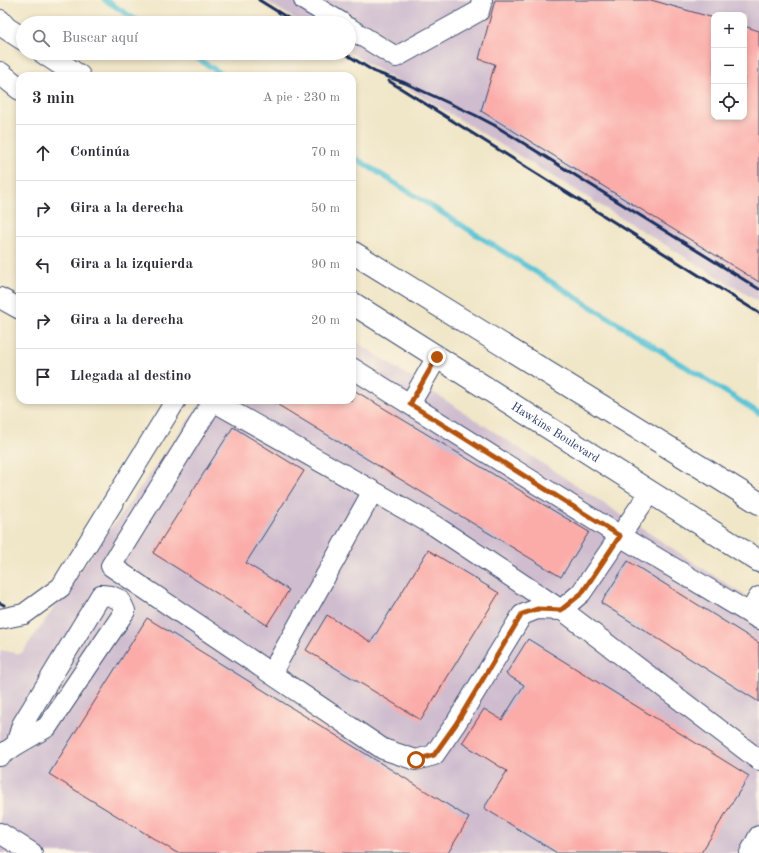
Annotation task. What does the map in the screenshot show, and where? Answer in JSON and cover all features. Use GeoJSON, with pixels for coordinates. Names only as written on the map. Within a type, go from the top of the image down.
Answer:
{"type":"FeatureCollection","features":[{"type":"Feature","properties":{"kind":"main road"},"geometry":{"type":"LineString","coordinates":[[0,21],[6,28],[16,34]]}},
{"type":"Feature","properties":{"kind":"main road"},"geometry":{"type":"LineString","coordinates":[[55,60],[73,72]]}},
{"type":"Feature","properties":{"kind":"main road"},"geometry":{"type":"LineString","coordinates":[[0,73],[16,86]]}},
{"type":"Feature","properties":{"kind":"main road"},"geometry":{"type":"LineString","coordinates":[[356,254],[759,502]]}},
{"type":"Feature","properties":{"kind":"main road","name":"Hawkins Boulevard"},"geometry":{"type":"LineString","coordinates":[[356,306],[759,560]]}},
{"type":"Feature","properties":{"kind":"street"},"geometry":{"type":"LineString","coordinates":[[304,0],[330,16]]}},
{"type":"Feature","properties":{"kind":"street"},"geometry":{"type":"LineString","coordinates":[[356,32],[396,56],[479,11],[482,0]]}},
{"type":"Feature","properties":{"kind":"street"},"geometry":{"type":"LineString","coordinates":[[0,298],[16,307]]}},
{"type":"Feature","properties":{"kind":"street"},"geometry":{"type":"LineString","coordinates":[[410,404],[437,357]]}},
{"type":"Feature","properties":{"kind":"street"},"geometry":{"type":"LineString","coordinates":[[356,370],[620,536],[756,610]]}},
{"type":"Feature","properties":{"kind":"street"},"geometry":{"type":"LineString","coordinates":[[0,619],[24,614],[61,587],[174,404]]}},
{"type":"Feature","properties":{"kind":"street"},"geometry":{"type":"LineString","coordinates":[[211,404],[111,566],[383,749],[416,760],[434,755],[456,724],[522,614],[537,609],[561,610],[582,593],[650,492]]}},
{"type":"Feature","properties":{"kind":"street"},"geometry":{"type":"LineString","coordinates":[[220,404],[435,526],[561,610],[759,760]]}},
{"type":"Feature","properties":{"kind":"street"},"geometry":{"type":"LineString","coordinates":[[271,674],[373,491]]}},
{"type":"Feature","properties":{"kind":"street"},"geometry":{"type":"LineString","coordinates":[[0,756],[47,727],[125,612],[120,600],[111,596],[101,595],[22,725],[16,745]]}},
{"type":"Feature","properties":{"kind":"street"},"geometry":{"type":"LineString","coordinates":[[0,834],[32,853]]}},
{"type":"Feature","properties":{"kind":"street"},"geometry":{"type":"LineString","coordinates":[[750,853],[759,836]]}},
{"type":"Feature","properties":{"kind":"shaded area"},"geometry":{"type":"Polygon","coordinates":[[[264,0],[759,0],[759,302],[356,56],[356,16],[290,16],[264,0]]]}},
{"type":"Feature","properties":{"kind":"shaded area"},"geometry":{"type":"Polygon","coordinates":[[[356,342],[759,605],[759,853],[0,853],[0,650],[21,654],[200,404],[356,404],[356,342]]]}},
{"type":"Feature","properties":{"kind":"building"},"geometry":{"type":"Polygon","coordinates":[[[495,0],[651,0],[711,17],[711,120],[747,120],[747,27],[759,31],[759,282],[481,111],[495,64],[479,59],[495,0]]]}},
{"type":"Feature","properties":{"kind":"building"},"geometry":{"type":"Polygon","coordinates":[[[356,391],[589,532],[561,577],[277,404],[356,404],[356,391]]]}},
{"type":"Feature","properties":{"kind":"building"},"geometry":{"type":"Polygon","coordinates":[[[233,427],[304,471],[246,563],[289,590],[267,625],[153,553],[233,427]]]}},
{"type":"Feature","properties":{"kind":"building"},"geometry":{"type":"Polygon","coordinates":[[[428,550],[499,593],[421,720],[306,650],[327,615],[371,642],[428,550]]]}},
{"type":"Feature","properties":{"kind":"building"},"geometry":{"type":"Polygon","coordinates":[[[628,561],[759,643],[759,702],[601,603],[628,561]]]}},
{"type":"Feature","properties":{"kind":"building"},"geometry":{"type":"Polygon","coordinates":[[[147,618],[469,818],[448,853],[177,853],[49,774],[147,618]]]}},
{"type":"Feature","properties":{"kind":"building"},"geometry":{"type":"Polygon","coordinates":[[[528,639],[749,776],[701,853],[557,853],[484,808],[507,771],[462,743],[484,709],[502,720],[524,685],[506,674],[528,639]]]}},
{"type":"Feature","properties":{"kind":"waterway"},"geometry":{"type":"LineString","coordinates":[[105,0],[130,16]]}},
{"type":"Feature","properties":{"kind":"waterway"},"geometry":{"type":"LineString","coordinates":[[200,60],[219,72]]}},
{"type":"Feature","properties":{"kind":"waterway"},"geometry":{"type":"LineString","coordinates":[[356,159],[759,413]]}},
{"type":"Feature","properties":{"kind":"railway"},"geometry":{"type":"LineString","coordinates":[[259,0],[285,16]]}},
{"type":"Feature","properties":{"kind":"railway"},"geometry":{"type":"LineString","coordinates":[[355,60],[375,72],[405,83],[494,125],[759,289]]}},
{"type":"Feature","properties":{"kind":"railway"},"geometry":{"type":"LineString","coordinates":[[389,81],[759,313]]}},
{"type":"Feature","properties":{"kind":"railway"},"geometry":{"type":"LineString","coordinates":[[0,603],[4,605]]}},
{"type":"Feature","properties":{"kind":"route"},"geometry":{"type":"LineString","coordinates":[[416,760],[434,755],[456,724],[522,614],[537,609],[561,610],[582,593],[620,536],[410,404],[437,357]]}}]}
